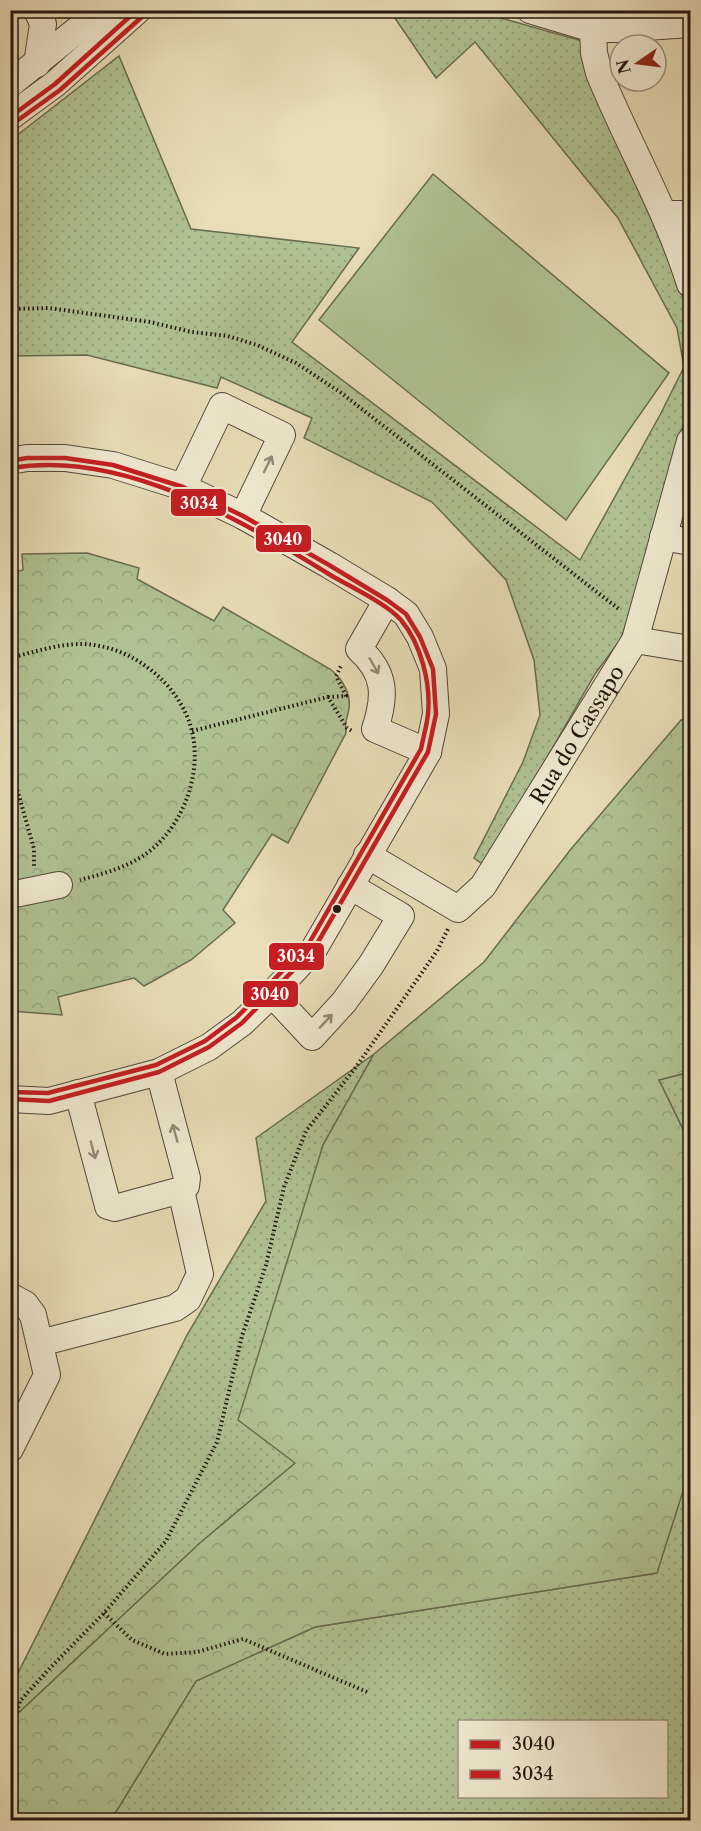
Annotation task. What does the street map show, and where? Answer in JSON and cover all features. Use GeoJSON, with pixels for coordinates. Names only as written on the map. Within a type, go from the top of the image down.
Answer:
{"type":"FeatureCollection","features":[{"type":"Feature","properties":{"kind":"street"},"geometry":{"type":"LineString","coordinates":[[37,10],[42,24],[38,64]]}},
{"type":"Feature","properties":{"kind":"street"},"geometry":{"type":"LineString","coordinates":[[10,84],[38,64],[102,10]]}},
{"type":"Feature","properties":{"kind":"street"},"geometry":{"type":"LineString","coordinates":[[10,117],[55,84],[138,10]]}},
{"type":"Feature","properties":{"kind":"street"},"geometry":{"type":"LineString","coordinates":[[530,10],[593,29],[690,24]]}},
{"type":"Feature","properties":{"kind":"street"},"geometry":{"type":"LineString","coordinates":[[593,29],[594,52],[599,73],[679,246],[690,284]]}},
{"type":"Feature","properties":{"kind":"street"},"geometry":{"type":"LineString","coordinates":[[665,214],[690,214]]}},
{"type":"Feature","properties":{"kind":"street"},"geometry":{"type":"LineString","coordinates":[[183,487],[222,406],[282,435],[243,516]]}},
{"type":"Feature","properties":{"kind":"street","name":"Rua do Cassapo"},"geometry":{"type":"LineString","coordinates":[[458,909],[483,886],[637,633],[690,441]]}},
{"type":"Feature","properties":{"kind":"street"},"geometry":{"type":"LineString","coordinates":[[10,461],[27,458],[65,458],[113,465],[183,487],[243,516],[387,600],[406,614],[420,637],[433,669],[436,714],[428,752],[314,949],[242,1023],[209,1047],[159,1072],[40,1101],[10,1099]]}},
{"type":"Feature","properties":{"kind":"street"},"geometry":{"type":"LineString","coordinates":[[663,537],[690,542]]}},
{"type":"Feature","properties":{"kind":"street"},"geometry":{"type":"LineString","coordinates":[[387,600],[359,649],[371,659],[383,690],[382,708],[375,729],[428,752]]}},
{"type":"Feature","properties":{"kind":"street"},"geometry":{"type":"LineString","coordinates":[[637,633],[690,650]]}},
{"type":"Feature","properties":{"kind":"street"},"geometry":{"type":"LineString","coordinates":[[367,855],[458,909]]}},
{"type":"Feature","properties":{"kind":"street"},"geometry":{"type":"LineString","coordinates":[[272,994],[312,1037],[344,1002],[371,965],[401,916],[350,886]]}},
{"type":"Feature","properties":{"kind":"street"},"geometry":{"type":"LineString","coordinates":[[10,896],[47,887]]}},
{"type":"Feature","properties":{"kind":"street"},"geometry":{"type":"LineString","coordinates":[[78,1093],[108,1206],[115,1208],[181,1190],[186,1186],[187,1178],[159,1072]]}},
{"type":"Feature","properties":{"kind":"street"},"geometry":{"type":"LineString","coordinates":[[40,1343],[175,1308],[184,1303],[200,1274],[181,1190]]}},
{"type":"Feature","properties":{"kind":"street"},"geometry":{"type":"LineString","coordinates":[[10,1296],[25,1304],[29,1309],[46,1368],[46,1381],[10,1449]]}},
{"type":"Feature","properties":{"kind":"path"},"geometry":{"type":"LineString","coordinates":[[10,309],[49,308],[228,336],[257,345],[296,363],[340,392],[613,604],[637,633]]}},
{"type":"Feature","properties":{"kind":"path"},"geometry":{"type":"LineString","coordinates":[[10,658],[58,646],[82,644],[125,653],[144,664],[175,695],[192,731],[195,750],[191,786],[184,805],[164,837],[151,850],[114,871],[47,887],[10,764]]}},
{"type":"Feature","properties":{"kind":"path"},"geometry":{"type":"LineString","coordinates":[[192,731],[328,697],[346,696],[336,676],[337,673]]}},
{"type":"Feature","properties":{"kind":"path"},"geometry":{"type":"LineString","coordinates":[[328,697],[346,728]]}},
{"type":"Feature","properties":{"kind":"path"},"geometry":{"type":"LineString","coordinates":[[10,1738],[20,1701],[49,1668],[104,1613],[166,1541],[217,1442],[242,1336],[266,1265],[284,1187],[306,1131],[356,1067],[437,951],[458,909]]}},
{"type":"Feature","properties":{"kind":"path"},"geometry":{"type":"LineString","coordinates":[[104,1613],[132,1640],[165,1654],[196,1652],[243,1639],[367,1692]]}},
{"type":"Feature","properties":{"kind":"path"},"geometry":{"type":"LineString","coordinates":[[10,1794],[13,1821]]}},
{"type":"Feature","properties":{"kind":"path"},"geometry":{"type":"LineString","coordinates":[[12,1812],[37,1821]]}},
{"type":"Feature","properties":{"kind":"green space"},"geometry":{"type":"Polygon","coordinates":[[[390,11],[476,11],[586,42],[686,303],[690,330],[690,400],[649,554],[621,639],[595,674],[485,866],[474,858],[523,762],[540,715],[534,660],[506,580],[432,502],[304,438],[312,418],[221,377],[217,388],[87,355],[11,356],[11,140],[119,56],[191,229],[359,248],[292,342],[580,560],[684,367],[677,328],[618,218],[475,42],[436,78],[390,11]]]}},
{"type":"Feature","properties":{"kind":"green space"},"geometry":{"type":"Polygon","coordinates":[[[433,174],[669,373],[566,520],[319,320],[433,174]]]}},
{"type":"Feature","properties":{"kind":"green space"},"geometry":{"type":"Polygon","coordinates":[[[87,553],[139,568],[137,579],[214,621],[223,607],[330,669],[343,683],[348,694],[346,733],[288,843],[272,834],[223,910],[235,923],[191,960],[144,986],[134,978],[58,997],[62,1015],[11,1011],[10,573],[23,570],[22,554],[87,553]]]}},
{"type":"Feature","properties":{"kind":"green space"},"geometry":{"type":"Polygon","coordinates":[[[681,720],[690,720],[690,1072],[659,1080],[690,1144],[690,1469],[657,1573],[315,1627],[196,1681],[111,1820],[11,1820],[11,1720],[200,1543],[295,1463],[238,1420],[323,1145],[374,1054],[484,962],[571,849],[681,720]]]}},
{"type":"Feature","properties":{"kind":"green space"},"geometry":{"type":"Polygon","coordinates":[[[374,1054],[323,1145],[296,1463],[200,1543],[11,1720],[10,1689],[187,1335],[266,1201],[256,1138],[374,1054]]]}},
{"type":"Feature","properties":{"kind":"green space"},"geometry":{"type":"Polygon","coordinates":[[[690,1072],[690,1144],[659,1080],[690,1072]]]}},
{"type":"Feature","properties":{"kind":"green space"},"geometry":{"type":"Polygon","coordinates":[[[690,1469],[690,1820],[111,1820],[196,1681],[315,1627],[656,1573],[690,1469]]]}},
{"type":"Feature","properties":{"kind":"transit line","name":"3040"},"geometry":{"type":"LineString","coordinates":[[10,117],[55,84],[137,10]]}},
{"type":"Feature","properties":{"kind":"transit line","name":"3034"},"geometry":{"type":"LineString","coordinates":[[14,123],[60,90],[143,16]]}},
{"type":"Feature","properties":{"kind":"transit line","name":"3040"},"geometry":{"type":"LineString","coordinates":[[10,461],[27,458],[65,458],[113,465],[183,487],[243,516],[329,565],[406,614],[420,637],[433,669],[436,714],[428,752],[314,949],[242,1023],[209,1047],[159,1072],[49,1101],[10,1099]]}},
{"type":"Feature","properties":{"kind":"transit line","name":"3034"},"geometry":{"type":"LineString","coordinates":[[10,1092],[48,1093],[156,1065],[205,1041],[237,1017],[308,945],[421,749],[429,702],[426,677],[419,652],[408,630],[395,614],[259,533],[220,512],[137,479],[95,469],[53,465],[11,468]]}}]}
